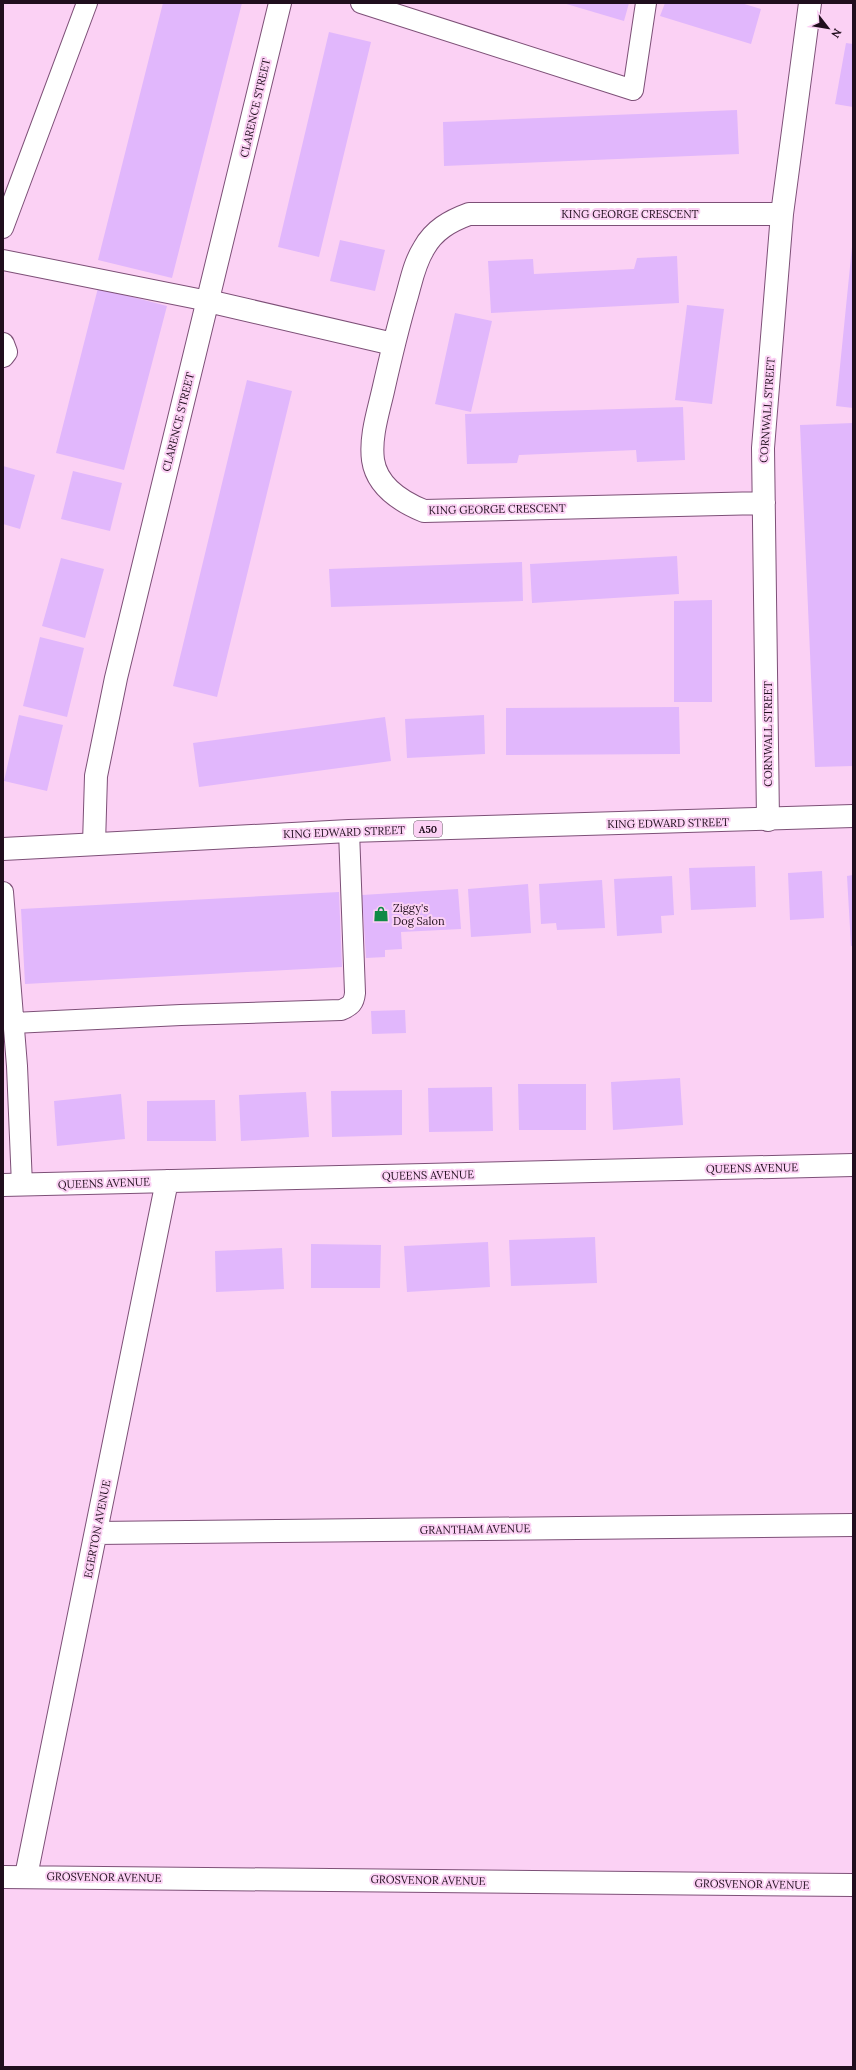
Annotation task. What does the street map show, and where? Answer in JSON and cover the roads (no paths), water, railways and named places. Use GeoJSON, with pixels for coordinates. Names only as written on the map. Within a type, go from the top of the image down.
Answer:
{"type":"FeatureCollection","features":[{"type":"Feature","properties":{"kind":"street","name":"CLARENCE STREET"},"geometry":{"type":"LineString","coordinates":[[94,844],[95,790],[98,758],[119,663],[280,3]]}},
{"type":"Feature","properties":{"kind":"street","name":"CORNWALL STREET"},"geometry":{"type":"LineString","coordinates":[[768,820],[763,448],[782,214],[810,3]]}},
{"type":"Feature","properties":{"kind":"street","name":"KING GEORGE CRESCENT"},"geometry":{"type":"LineString","coordinates":[[764,503],[424,511],[406,504],[390,491],[379,477],[373,461],[373,440],[393,344],[416,263],[424,247],[436,233],[450,221],[469,214],[782,214]]}},
{"type":"Feature","properties":{"kind":"street"},"geometry":{"type":"LineString","coordinates":[[208,301],[393,344]]}},
{"type":"Feature","properties":{"kind":"street"},"geometry":{"type":"LineString","coordinates":[[3,344],[6,352],[3,356]]}},
{"type":"Feature","properties":{"kind":"street","name":"KING EDWARD STREET"},"geometry":{"type":"LineString","coordinates":[[3,849],[349,831],[768,820],[853,816]]}},
{"type":"Feature","properties":{"kind":"street","name":"QUEENS AVENUE"},"geometry":{"type":"LineString","coordinates":[[12,1185],[853,1165]]}},
{"type":"Feature","properties":{"kind":"street","name":"EGERTON AVENUE"},"geometry":{"type":"LineString","coordinates":[[26,1876],[166,1181]]}},
{"type":"Feature","properties":{"kind":"street","name":"GRANTHAM AVENUE"},"geometry":{"type":"LineString","coordinates":[[96,1533],[853,1525]]}},
{"type":"Feature","properties":{"kind":"street","name":"GROSVENOR AVENUE"},"geometry":{"type":"LineString","coordinates":[[3,1877],[26,1876],[853,1885]]}},
{"type":"Feature","properties":{"kind":"lane"},"geometry":{"type":"LineString","coordinates":[[3,228],[87,3]]}},
{"type":"Feature","properties":{"kind":"lane"},"geometry":{"type":"LineString","coordinates":[[362,3],[633,90],[646,3]]}},
{"type":"Feature","properties":{"kind":"lane"},"geometry":{"type":"LineString","coordinates":[[3,260],[208,301]]}},
{"type":"Feature","properties":{"kind":"lane"},"geometry":{"type":"LineString","coordinates":[[14,1023],[181,1015],[341,1010],[349,1007],[354,1002],[355,993],[349,831]]}},
{"type":"Feature","properties":{"kind":"lane"},"geometry":{"type":"LineString","coordinates":[[3,892],[17,1066],[12,1185]]}},
{"type":"Feature","properties":{"kind":"place","name":"Ziggy's Dog Salon"},"geometry":{"type":"Point","coordinates":[381,914]}}]}
